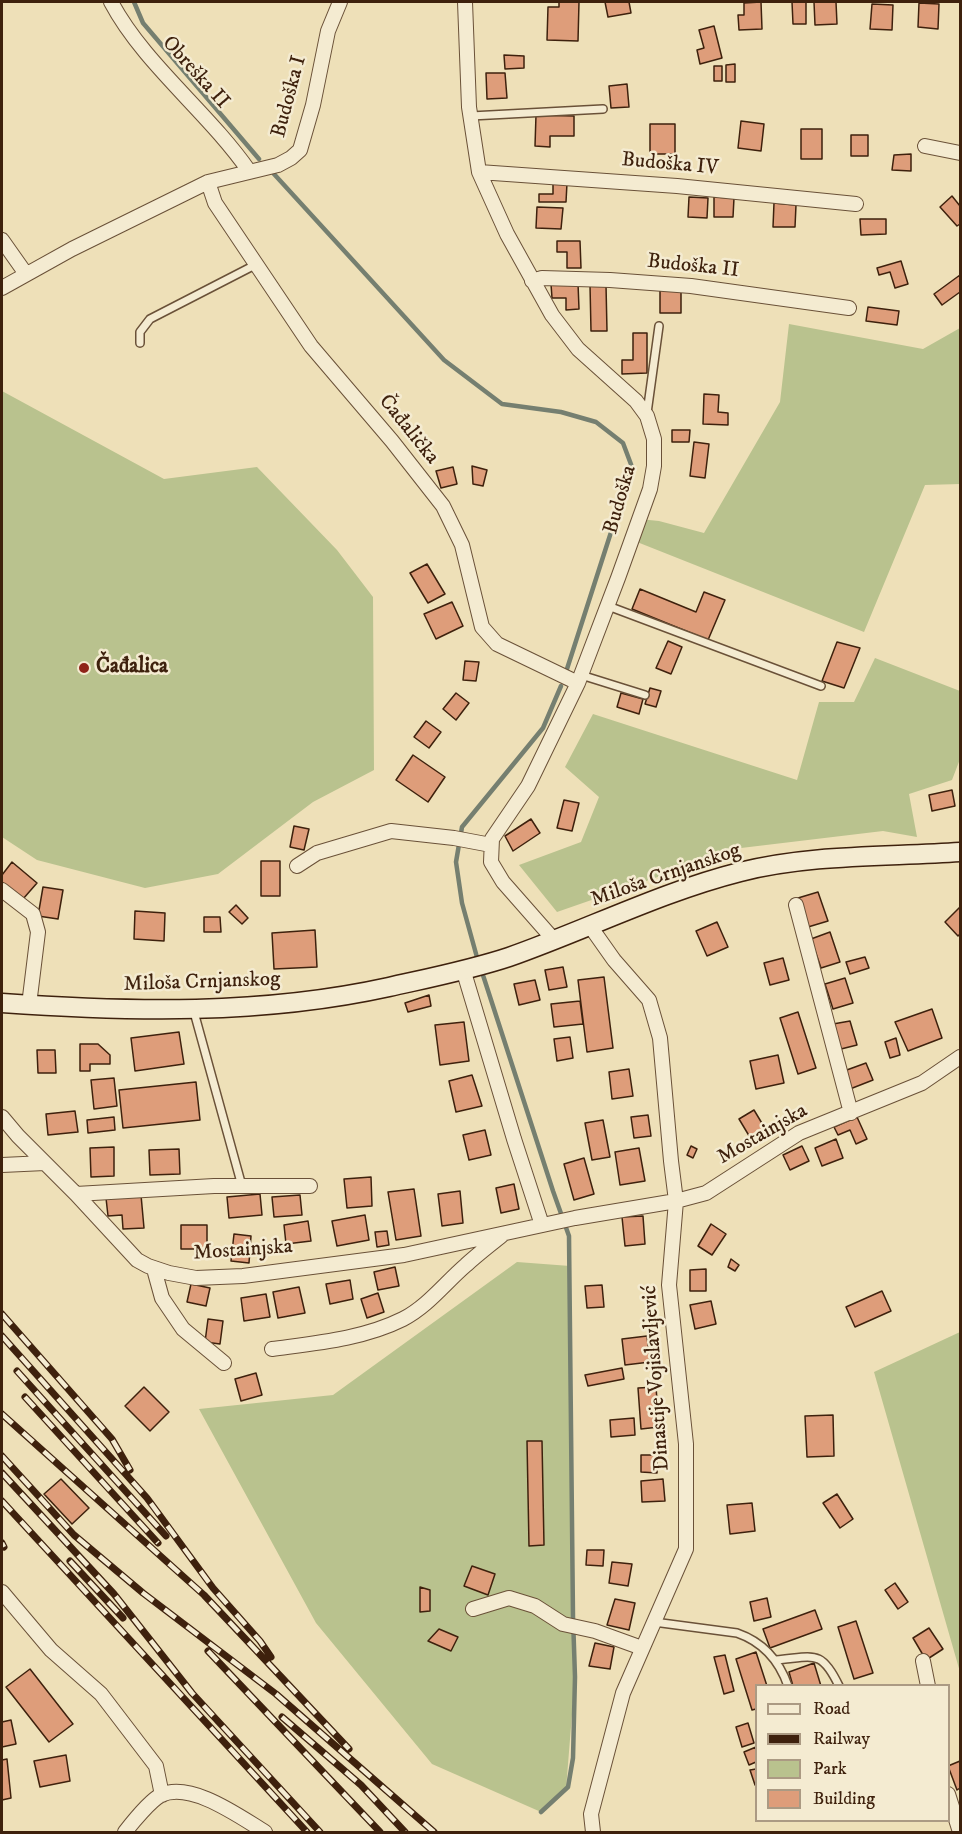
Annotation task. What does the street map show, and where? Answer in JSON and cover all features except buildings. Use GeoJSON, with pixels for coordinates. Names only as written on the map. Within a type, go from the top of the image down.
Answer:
{"type":"FeatureCollection","features":[{"type":"Feature","properties":{"kind":"main road","name":"Miloša Crnjanskog"},"geometry":{"type":"LineString","coordinates":[[2,1003],[193,1009],[277,1004],[340,996],[499,960],[705,883],[755,869],[810,861],[960,852]]}},
{"type":"Feature","properties":{"kind":"street","name":"Obreška II"},"geometry":{"type":"LineString","coordinates":[[111,2],[124,25],[231,144],[249,171]]}},
{"type":"Feature","properties":{"kind":"street","name":"Budoška I"},"geometry":{"type":"LineString","coordinates":[[249,171],[278,165],[300,150],[313,105],[328,31],[340,2]]}},
{"type":"Feature","properties":{"kind":"street","name":"Budoška"},"geometry":{"type":"LineString","coordinates":[[465,2],[471,116],[479,172],[507,234],[552,315],[578,349],[636,401],[647,416],[654,439],[652,477],[608,606],[579,679],[528,786],[492,839],[491,845]]}},
{"type":"Feature","properties":{"kind":"street"},"geometry":{"type":"LineString","coordinates":[[925,146],[960,153]]}},
{"type":"Feature","properties":{"kind":"street"},"geometry":{"type":"LineString","coordinates":[[2,288],[72,249],[208,182],[249,171]]}},
{"type":"Feature","properties":{"kind":"street","name":"Budoška IV"},"geometry":{"type":"LineString","coordinates":[[479,172],[676,186],[856,204]]}},
{"type":"Feature","properties":{"kind":"street","name":"Čađalička"},"geometry":{"type":"LineString","coordinates":[[208,182],[215,203],[311,346],[443,506],[462,544],[482,627],[497,644],[579,679]]}},
{"type":"Feature","properties":{"kind":"street"},"geometry":{"type":"LineString","coordinates":[[2,240],[26,274]]}},
{"type":"Feature","properties":{"kind":"street","name":"Budoška II"},"geometry":{"type":"LineString","coordinates":[[532,281],[542,278],[610,280],[691,286],[849,308]]}},
{"type":"Feature","properties":{"kind":"street"},"geometry":{"type":"LineString","coordinates":[[297,866],[317,853],[391,831],[454,838],[491,845],[491,862],[503,882],[554,940]]}},
{"type":"Feature","properties":{"kind":"street"},"geometry":{"type":"LineString","coordinates":[[2,890],[33,914],[38,932],[28,1005]]}},
{"type":"Feature","properties":{"kind":"street"},"geometry":{"type":"LineString","coordinates":[[796,905],[851,1113]]}},
{"type":"Feature","properties":{"kind":"street","name":"Dinastije Vojislavljević"},"geometry":{"type":"LineString","coordinates":[[590,926],[614,960],[649,1000],[660,1038],[676,1201],[669,1285],[686,1444],[686,1549],[623,1692],[591,1814],[593,1833]]}},
{"type":"Feature","properties":{"kind":"street"},"geometry":{"type":"LineString","coordinates":[[468,968],[514,1139],[545,1225]]}},
{"type":"Feature","properties":{"kind":"street","name":"Mostainjska"},"geometry":{"type":"LineString","coordinates":[[2,1117],[137,1260],[154,1269],[196,1278],[243,1276],[405,1255],[575,1218],[676,1201],[706,1193],[800,1133],[922,1083],[960,1057]]}},
{"type":"Feature","properties":{"kind":"street"},"geometry":{"type":"LineString","coordinates":[[2,1165],[45,1163]]}},
{"type":"Feature","properties":{"kind":"street"},"geometry":{"type":"LineString","coordinates":[[76,1194],[213,1185],[310,1186]]}},
{"type":"Feature","properties":{"kind":"street"},"geometry":{"type":"LineString","coordinates":[[272,1349],[333,1340],[380,1328],[404,1318],[425,1304],[466,1265],[504,1234]]}},
{"type":"Feature","properties":{"kind":"street"},"geometry":{"type":"LineString","coordinates":[[154,1269],[162,1298],[183,1329],[224,1363]]}},
{"type":"Feature","properties":{"kind":"street"},"geometry":{"type":"LineString","coordinates":[[2,1592],[51,1650],[102,1694],[156,1766],[162,1795]]}},
{"type":"Feature","properties":{"kind":"street"},"geometry":{"type":"LineString","coordinates":[[473,1609],[509,1598],[535,1606],[563,1624],[595,1631],[642,1648]]}},
{"type":"Feature","properties":{"kind":"street"},"geometry":{"type":"LineString","coordinates":[[924,1661],[928,1684]]}},
{"type":"Feature","properties":{"kind":"street"},"geometry":{"type":"LineString","coordinates":[[125,1833],[136,1819],[162,1795],[186,1792],[217,1803],[265,1833]]}},
{"type":"Feature","properties":{"kind":"street"},"geometry":{"type":"LineString","coordinates":[[950,1800],[960,1832]]}},
{"type":"Feature","properties":{"kind":"lane"},"geometry":{"type":"LineString","coordinates":[[471,116],[603,109]]}},
{"type":"Feature","properties":{"kind":"lane"},"geometry":{"type":"LineString","coordinates":[[140,343],[140,332],[150,319],[255,265]]}},
{"type":"Feature","properties":{"kind":"lane"},"geometry":{"type":"LineString","coordinates":[[647,416],[659,326]]}},
{"type":"Feature","properties":{"kind":"lane"},"geometry":{"type":"LineString","coordinates":[[608,606],[821,686]]}},
{"type":"Feature","properties":{"kind":"lane"},"geometry":{"type":"LineString","coordinates":[[579,679],[645,694]]}},
{"type":"Feature","properties":{"kind":"lane"},"geometry":{"type":"LineString","coordinates":[[193,1009],[242,1186]]}},
{"type":"Feature","properties":{"kind":"lane"},"geometry":{"type":"LineString","coordinates":[[654,1622],[737,1634],[754,1641],[776,1660],[787,1684]]}},
{"type":"Feature","properties":{"kind":"lane"},"geometry":{"type":"LineString","coordinates":[[776,1660],[818,1658],[830,1666],[838,1684]]}},
{"type":"Feature","properties":{"kind":"green space"},"geometry":{"type":"Polygon","coordinates":[[[789,324],[923,349],[960,328],[960,484],[925,485],[864,632],[632,540],[639,519],[659,521],[704,533],[780,402],[789,324]]]}},
{"type":"Feature","properties":{"kind":"green space"},"geometry":{"type":"Polygon","coordinates":[[[2,391],[164,479],[257,467],[337,550],[373,597],[374,770],[313,802],[218,874],[145,888],[37,860],[2,837],[2,391]]]}},
{"type":"Feature","properties":{"kind":"green space"},"geometry":{"type":"Polygon","coordinates":[[[875,658],[960,691],[960,759],[952,780],[909,794],[917,837],[883,831],[741,848],[557,912],[519,865],[581,842],[599,797],[565,767],[593,714],[797,780],[819,702],[854,702],[875,658]]]}},
{"type":"Feature","properties":{"kind":"green space"},"geometry":{"type":"Polygon","coordinates":[[[517,1262],[570,1266],[575,1677],[566,1789],[541,1812],[432,1764],[316,1623],[199,1409],[333,1395],[517,1262]]]}},
{"type":"Feature","properties":{"kind":"green space"},"geometry":{"type":"Polygon","coordinates":[[[960,1332],[960,1672],[874,1372],[960,1332]]]}},
{"type":"Feature","properties":{"kind":"waterway"},"geometry":{"type":"LineString","coordinates":[[134,2],[143,23],[259,159]]}},
{"type":"Feature","properties":{"kind":"waterway"},"geometry":{"type":"LineString","coordinates":[[274,174],[444,360],[502,404],[561,412],[596,422],[623,443],[632,467],[566,672]]}},
{"type":"Feature","properties":{"kind":"waterway"},"geometry":{"type":"LineString","coordinates":[[478,961],[462,903],[456,862],[462,827],[543,728],[561,686]]}},
{"type":"Feature","properties":{"kind":"waterway"},"geometry":{"type":"LineString","coordinates":[[481,969],[569,1236],[575,1677],[573,1758],[568,1787],[541,1812]]}},
{"type":"Feature","properties":{"kind":"railway"},"geometry":{"type":"LineString","coordinates":[[2,1314],[112,1439],[130,1470]]}},
{"type":"Feature","properties":{"kind":"railway"},"geometry":{"type":"LineString","coordinates":[[2,1336],[147,1498],[213,1588],[260,1641],[271,1657]]}},
{"type":"Feature","properties":{"kind":"railway"},"geometry":{"type":"LineString","coordinates":[[17,1371],[166,1536]]}},
{"type":"Feature","properties":{"kind":"railway"},"geometry":{"type":"LineString","coordinates":[[25,1397],[158,1543]]}},
{"type":"Feature","properties":{"kind":"railway"},"geometry":{"type":"LineString","coordinates":[[2,1414],[204,1595],[349,1749]]}},
{"type":"Feature","properties":{"kind":"railway"},"geometry":{"type":"LineString","coordinates":[[2,1456],[74,1535],[143,1593],[276,1694],[434,1832]]}},
{"type":"Feature","properties":{"kind":"railway"},"geometry":{"type":"LineString","coordinates":[[2,1473],[114,1594],[192,1693],[320,1832]]}},
{"type":"Feature","properties":{"kind":"railway"},"geometry":{"type":"LineString","coordinates":[[2,1501],[307,1832]]}},
{"type":"Feature","properties":{"kind":"railway"},"geometry":{"type":"LineString","coordinates":[[2,1543],[4,1547]]}},
{"type":"Feature","properties":{"kind":"railway"},"geometry":{"type":"LineString","coordinates":[[70,1561],[123,1618]]}},
{"type":"Feature","properties":{"kind":"railway"},"geometry":{"type":"LineString","coordinates":[[208,1651],[380,1832]]}},
{"type":"Feature","properties":{"kind":"railway"},"geometry":{"type":"LineString","coordinates":[[282,1717],[361,1785],[405,1832]]}},
{"type":"Feature","properties":{"kind":"place","name":"Čađalica"},"geometry":{"type":"Point","coordinates":[84,668]}}]}
